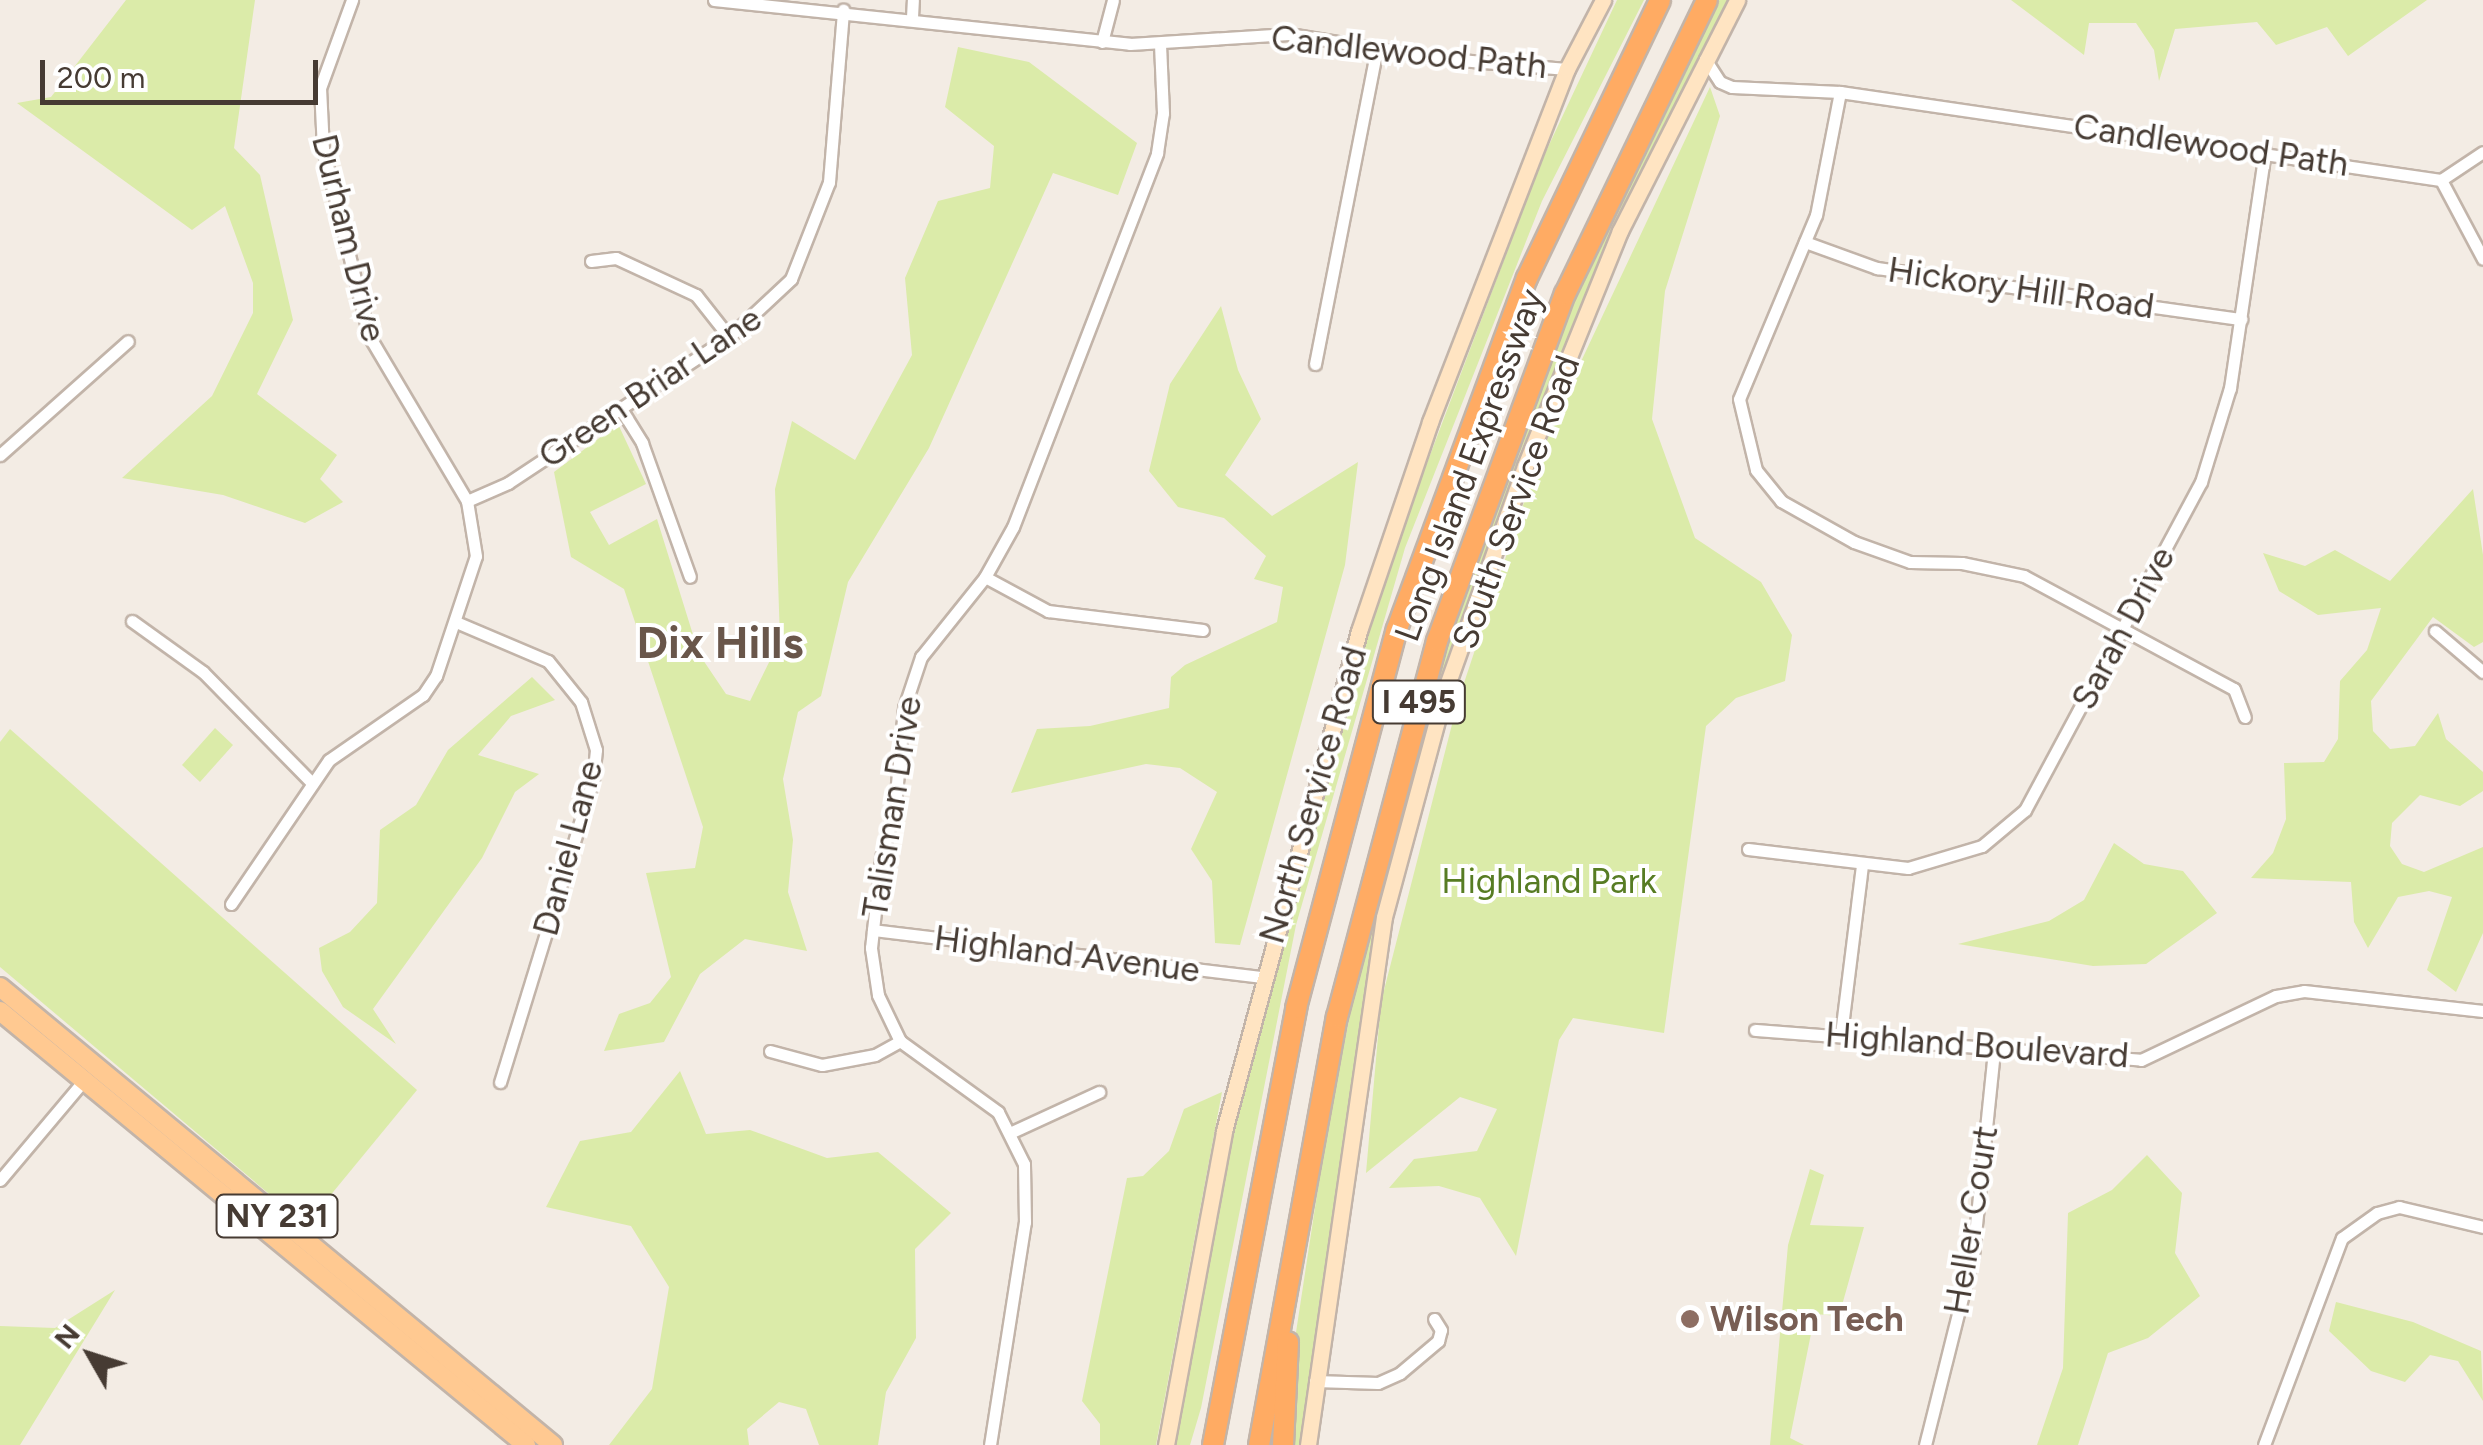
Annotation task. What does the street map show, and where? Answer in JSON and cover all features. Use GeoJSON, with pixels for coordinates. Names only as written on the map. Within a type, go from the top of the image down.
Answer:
{"type":"FeatureCollection","features":[{"type":"Feature","properties":{"kind":"highway","name":"Long Island Expressway"},"geometry":{"type":"LineString","coordinates":[[1213,1445],[1296,1008],[1397,629],[1527,278],[1660,0]]}},
{"type":"Feature","properties":{"kind":"highway","name":"Long Island Expressway"},"geometry":{"type":"LineString","coordinates":[[1259,1445],[1312,1141],[1368,885],[1475,525],[1565,294],[1707,0]]}},
{"type":"Feature","properties":{"kind":"highway"},"geometry":{"type":"LineString","coordinates":[[1283,1445],[1312,1141]]}},
{"type":"Feature","properties":{"kind":"highway"},"geometry":{"type":"LineString","coordinates":[[1198,1445],[1226,1362]]}},
{"type":"Feature","properties":{"kind":"main road","name":"North Service Road"},"geometry":{"type":"LineString","coordinates":[[1166,1445],[1224,1131],[1261,977],[1360,631],[1412,474],[1567,69],[1603,0]]}},
{"type":"Feature","properties":{"kind":"main road","name":"South Service Road"},"geometry":{"type":"LineString","coordinates":[[1308,1445],[1384,916],[1446,691],[1525,466],[1613,249],[1704,59],[1737,0]]}},
{"type":"Feature","properties":{"kind":"main road","name":"NY 231"},"geometry":{"type":"LineString","coordinates":[[0,987],[90,1074],[525,1440],[553,1445]]}},
{"type":"Feature","properties":{"kind":"main road","name":"NY 231"},"geometry":{"type":"LineString","coordinates":[[0,1011],[90,1074]]}},
{"type":"Feature","properties":{"kind":"street","name":"Durham Drive"},"geometry":{"type":"LineString","coordinates":[[231,904],[270,854],[310,782],[347,744],[423,695],[456,622],[476,556],[468,501],[369,336],[323,148],[320,88],[352,0]]}},
{"type":"Feature","properties":{"kind":"street","name":"Candlewood Path"},"geometry":{"type":"LineString","coordinates":[[714,0],[844,10],[1102,42],[1160,43],[1288,34],[1567,69]]}},
{"type":"Feature","properties":{"kind":"street"},"geometry":{"type":"LineString","coordinates":[[912,18],[913,0]]}},
{"type":"Feature","properties":{"kind":"street"},"geometry":{"type":"LineString","coordinates":[[1102,42],[1112,0]]}},
{"type":"Feature","properties":{"kind":"street","name":"Green Briar Lane"},"geometry":{"type":"LineString","coordinates":[[468,501],[499,488],[729,337],[791,279],[821,212],[836,144],[844,10]]}},
{"type":"Feature","properties":{"kind":"street","name":"Talisman Drive"},"geometry":{"type":"LineString","coordinates":[[900,1041],[878,995],[872,930],[912,682],[935,634],[985,577],[1012,527],[1157,153],[1164,113],[1160,43]]}},
{"type":"Feature","properties":{"kind":"street"},"geometry":{"type":"LineString","coordinates":[[1315,364],[1377,48]]}},
{"type":"Feature","properties":{"kind":"street","name":"Candlewood Path"},"geometry":{"type":"LineString","coordinates":[[1704,59],[1720,82],[1732,87],[1840,92],[2440,180]]}},
{"type":"Feature","properties":{"kind":"street"},"geometry":{"type":"LineString","coordinates":[[1840,92],[1823,188],[1805,242],[1739,399],[1745,446],[1768,488],[1854,542],[1910,562],[2004,569],[2234,690],[2245,717]]}},
{"type":"Feature","properties":{"kind":"street","name":"Sarah Drive"},"geometry":{"type":"LineString","coordinates":[[1748,849],[1862,866],[1929,865],[1982,846],[2006,828],[2038,788],[2201,482],[2230,388],[2265,152]]}},
{"type":"Feature","properties":{"kind":"street"},"geometry":{"type":"LineString","coordinates":[[2480,159],[2440,180],[2483,258]]}},
{"type":"Feature","properties":{"kind":"street","name":"Hickory Hill Road"},"geometry":{"type":"LineString","coordinates":[[1805,242],[1877,268],[2240,320]]}},
{"type":"Feature","properties":{"kind":"street"},"geometry":{"type":"LineString","coordinates":[[592,261],[616,258],[696,295],[729,337]]}},
{"type":"Feature","properties":{"kind":"street"},"geometry":{"type":"LineString","coordinates":[[0,455],[128,341]]}},
{"type":"Feature","properties":{"kind":"street"},"geometry":{"type":"LineString","coordinates":[[620,410],[642,443],[690,577]]}},
{"type":"Feature","properties":{"kind":"street"},"geometry":{"type":"LineString","coordinates":[[985,577],[1048,610],[1203,630]]}},
{"type":"Feature","properties":{"kind":"street"},"geometry":{"type":"LineString","coordinates":[[132,621],[203,672],[310,782]]}},
{"type":"Feature","properties":{"kind":"street","name":"Daniel Lane"},"geometry":{"type":"LineString","coordinates":[[456,622],[548,660],[581,702],[596,750],[592,780],[500,1082]]}},
{"type":"Feature","properties":{"kind":"street"},"geometry":{"type":"LineString","coordinates":[[2435,632],[2483,672]]}},
{"type":"Feature","properties":{"kind":"street"},"geometry":{"type":"LineString","coordinates":[[1841,1034],[1862,866]]}},
{"type":"Feature","properties":{"kind":"street","name":"Highland Avenue"},"geometry":{"type":"LineString","coordinates":[[872,930],[1261,977]]}},
{"type":"Feature","properties":{"kind":"street","name":"Highland Boulevard"},"geometry":{"type":"LineString","coordinates":[[1756,1030],[1841,1034],[1994,1052],[2141,1060],[2276,996],[2304,991],[2483,1011]]}},
{"type":"Feature","properties":{"kind":"street"},"geometry":{"type":"LineString","coordinates":[[770,1051],[822,1065],[875,1056],[900,1041],[979,1092],[1012,1132],[1024,1164],[1025,1222],[990,1445]]}},
{"type":"Feature","properties":{"kind":"street","name":"Heller Court"},"geometry":{"type":"LineString","coordinates":[[1925,1445],[1973,1254],[1994,1052]]}},
{"type":"Feature","properties":{"kind":"street"},"geometry":{"type":"LineString","coordinates":[[0,1180],[90,1074]]}},
{"type":"Feature","properties":{"kind":"street"},"geometry":{"type":"LineString","coordinates":[[1012,1132],[1099,1092]]}},
{"type":"Feature","properties":{"kind":"street"},"geometry":{"type":"LineString","coordinates":[[2264,1445],[2342,1238],[2376,1213],[2399,1206],[2483,1228]]}},
{"type":"Feature","properties":{"kind":"street"},"geometry":{"type":"LineString","coordinates":[[1315,1381],[1378,1382],[1400,1374],[1438,1342],[1441,1330],[1434,1319]]}},
{"type":"Feature","properties":{"kind":"green space"},"geometry":{"type":"Polygon","coordinates":[[[126,0],[255,0],[234,148],[260,175],[293,320],[257,394],[337,455],[320,479],[343,502],[305,523],[223,495],[122,478],[212,396],[253,313],[253,283],[225,206],[192,230],[17,103],[51,97],[126,0]]]}},
{"type":"Feature","properties":{"kind":"green space"},"geometry":{"type":"Polygon","coordinates":[[[1617,0],[1644,0],[1542,201],[1405,548],[1296,925],[1201,1408],[1190,1445],[1172,1445],[1213,1214],[1316,807],[1396,545],[1541,162],[1617,0]]]}},
{"type":"Feature","properties":{"kind":"green space"},"geometry":{"type":"Polygon","coordinates":[[[1719,0],[1731,0],[1632,193],[1520,453],[1424,740],[1367,989],[1301,1445],[1289,1445],[1293,1352],[1327,1129],[1366,935],[1451,619],[1594,251],[1719,0]]]}},
{"type":"Feature","properties":{"kind":"green space"},"geometry":{"type":"Polygon","coordinates":[[[2011,0],[2427,0],[2348,56],[2327,27],[2276,45],[2257,22],[2175,29],[2159,81],[2154,50],[2136,23],[2089,23],[2084,55],[2011,0]]]}},
{"type":"Feature","properties":{"kind":"green space"},"geometry":{"type":"Polygon","coordinates":[[[958,47],[1029,62],[1137,143],[1118,195],[1053,173],[929,448],[848,582],[821,696],[798,712],[783,779],[793,840],[788,892],[807,951],[745,939],[700,974],[664,1042],[604,1051],[619,1014],[650,1003],[671,977],[646,873],[695,868],[703,827],[624,589],[571,557],[554,472],[618,424],[646,484],[590,512],[609,545],[657,519],[699,654],[726,694],[750,701],[780,640],[775,489],[792,421],[855,460],[912,355],[905,278],[938,201],[990,188],[994,146],[945,107],[958,47]]]}},
{"type":"Feature","properties":{"kind":"green space","name":"Highland Park"},"geometry":{"type":"Polygon","coordinates":[[[1710,87],[1720,116],[1665,291],[1652,419],[1695,538],[1761,582],[1792,635],[1785,681],[1736,698],[1706,726],[1664,1033],[1573,1018],[1559,1040],[1516,1256],[1480,1198],[1439,1186],[1389,1188],[1414,1159],[1477,1151],[1497,1109],[1460,1097],[1366,1173],[1381,1002],[1458,701],[1546,436],[1710,87]]]}},
{"type":"Feature","properties":{"kind":"green space"},"geometry":{"type":"Polygon","coordinates":[[[1221,306],[1238,370],[1261,419],[1225,475],[1272,516],[1358,462],[1345,565],[1240,945],[1215,943],[1212,881],[1191,849],[1217,792],[1180,768],[1146,764],[1011,793],[1037,729],[1090,726],[1169,708],[1171,677],[1185,665],[1277,622],[1283,587],[1254,579],[1266,556],[1224,518],[1178,507],[1149,471],[1170,384],[1221,306]]]}},
{"type":"Feature","properties":{"kind":"green space"},"geometry":{"type":"Polygon","coordinates":[[[2473,489],[2483,555],[2483,642],[2474,647],[2433,617],[2371,701],[2373,731],[2390,749],[2415,746],[2438,713],[2446,739],[2483,772],[2483,791],[2460,806],[2420,795],[2392,823],[2390,846],[2402,864],[2424,872],[2483,847],[2483,933],[2456,992],[2427,970],[2452,897],[2429,891],[2398,897],[2368,948],[2354,922],[2351,882],[2251,878],[2273,853],[2286,819],[2284,763],[2324,762],[2338,739],[2340,681],[2367,650],[2381,608],[2318,615],[2279,591],[2263,553],[2305,566],[2335,550],[2390,581],[2473,489]]]}},
{"type":"Feature","properties":{"kind":"green space"},"geometry":{"type":"Polygon","coordinates":[[[532,677],[555,700],[511,716],[478,755],[539,774],[515,792],[482,858],[373,1009],[396,1044],[343,1007],[322,971],[319,948],[350,932],[377,903],[380,830],[416,805],[448,750],[532,677]]]}},
{"type":"Feature","properties":{"kind":"green space"},"geometry":{"type":"Polygon","coordinates":[[[215,728],[233,745],[200,782],[182,765],[215,728]]]}},
{"type":"Feature","properties":{"kind":"green space"},"geometry":{"type":"Polygon","coordinates":[[[10,729],[417,1090],[306,1225],[0,967],[0,742],[10,729]]]}},
{"type":"Feature","properties":{"kind":"green space"},"geometry":{"type":"Polygon","coordinates":[[[2114,843],[2144,864],[2183,871],[2217,913],[2146,964],[2093,966],[1958,944],[2049,921],[2084,900],[2114,843]]]}},
{"type":"Feature","properties":{"kind":"green space"},"geometry":{"type":"Polygon","coordinates":[[[680,1071],[706,1134],[750,1130],[827,1158],[878,1152],[951,1213],[915,1249],[916,1338],[886,1392],[878,1445],[819,1445],[806,1409],[779,1402],[747,1429],[749,1445],[609,1445],[652,1389],[669,1287],[631,1226],[546,1207],[580,1141],[631,1132],[680,1071]]]}},
{"type":"Feature","properties":{"kind":"green space"},"geometry":{"type":"Polygon","coordinates":[[[1222,1092],[1156,1445],[1100,1445],[1100,1424],[1082,1401],[1127,1178],[1143,1176],[1169,1151],[1184,1109],[1222,1092]]]}},
{"type":"Feature","properties":{"kind":"green space"},"geometry":{"type":"Polygon","coordinates":[[[2147,1155],[2182,1193],[2175,1253],[2200,1296],[2148,1338],[2108,1353],[2078,1445],[2037,1445],[2063,1368],[2068,1213],[2112,1190],[2147,1155]]]}},
{"type":"Feature","properties":{"kind":"green space"},"geometry":{"type":"Polygon","coordinates":[[[1810,1169],[1824,1175],[1810,1225],[1864,1227],[1839,1316],[1815,1314],[1790,1438],[1804,1445],[1770,1445],[1788,1245],[1810,1169]]]}},
{"type":"Feature","properties":{"kind":"green space"},"geometry":{"type":"Polygon","coordinates":[[[115,1290],[20,1445],[0,1445],[0,1326],[55,1328],[115,1290]]]}},
{"type":"Feature","properties":{"kind":"green space"},"geometry":{"type":"Polygon","coordinates":[[[2336,1302],[2413,1322],[2481,1351],[2483,1401],[2458,1361],[2430,1355],[2405,1382],[2371,1371],[2329,1331],[2336,1302]]]}},
{"type":"Feature","properties":{"kind":"place","name":"Wilson Tech"},"geometry":{"type":"Point","coordinates":[1690,1319]}},
{"type":"Feature","properties":{"kind":"district","name":"Dix Hills"},"geometry":{"type":"Point","coordinates":[720,643]}}]}
